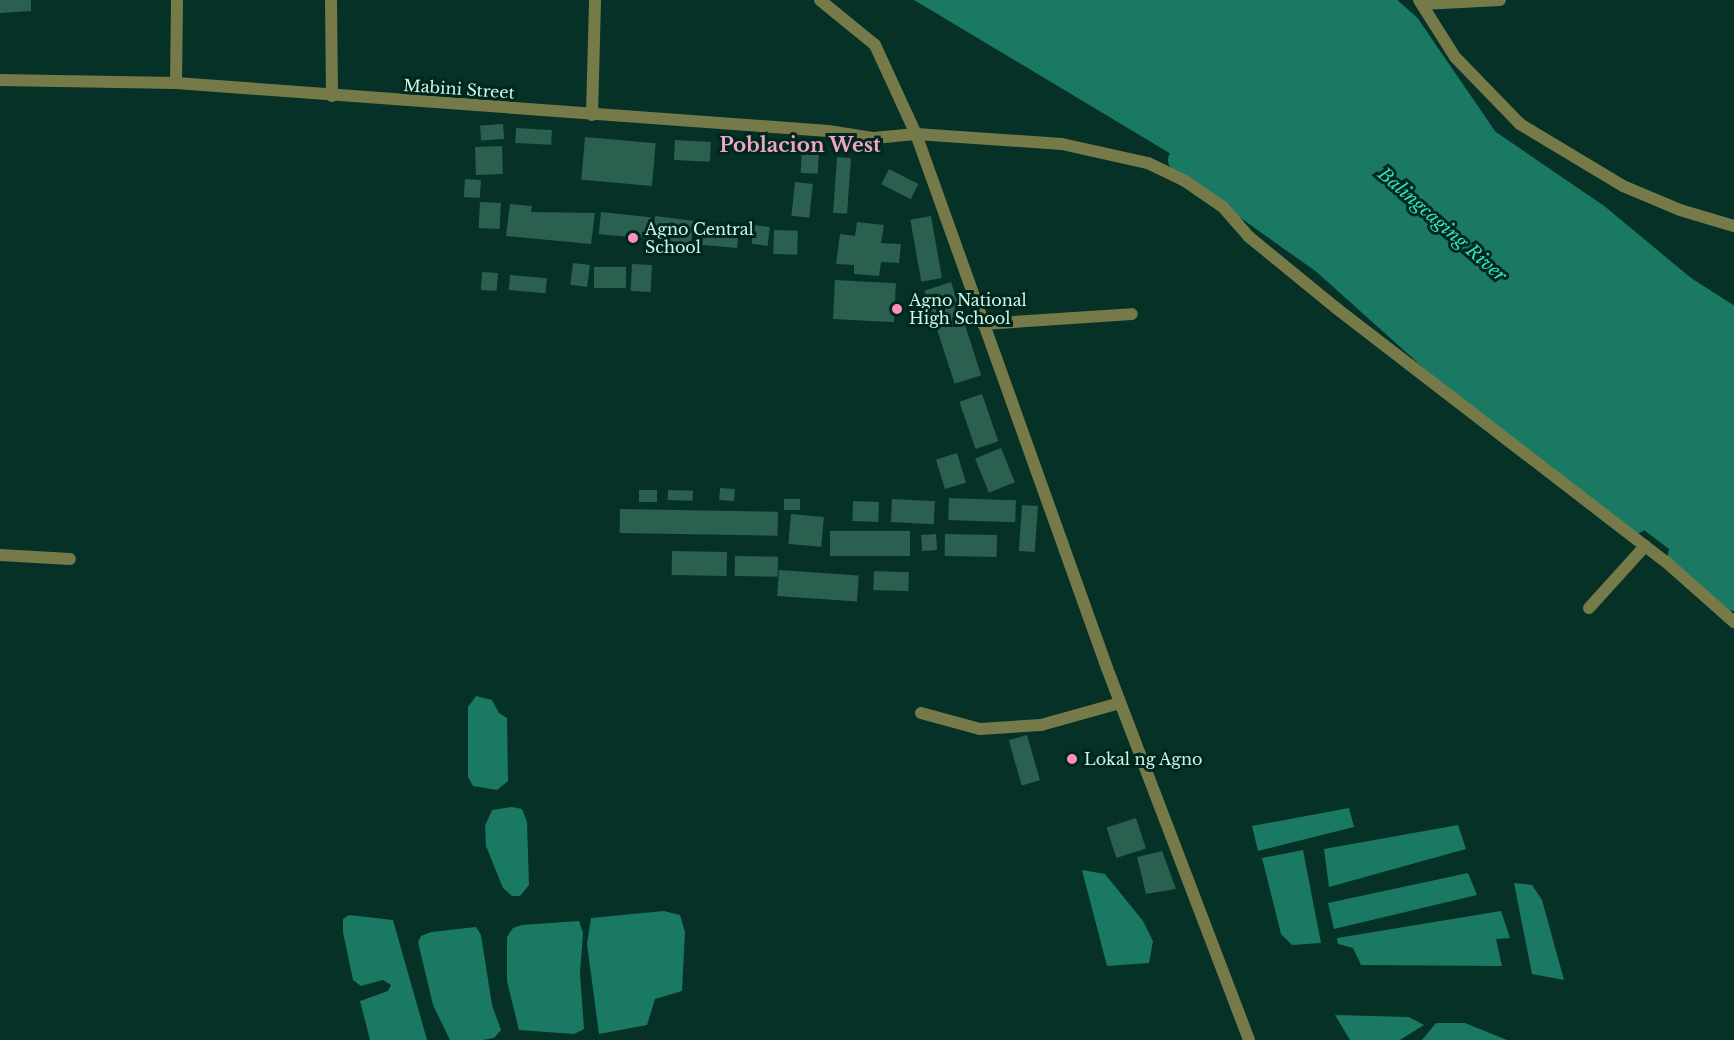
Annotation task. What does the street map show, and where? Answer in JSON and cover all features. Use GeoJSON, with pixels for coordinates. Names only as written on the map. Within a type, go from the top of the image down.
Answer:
{"type":"FeatureCollection","features":[{"type":"Feature","properties":{"kind":"street"},"geometry":{"type":"LineString","coordinates":[[176,83],[177,0]]}},
{"type":"Feature","properties":{"kind":"street"},"geometry":{"type":"LineString","coordinates":[[331,0],[332,96]]}},
{"type":"Feature","properties":{"kind":"street"},"geometry":{"type":"LineString","coordinates":[[592,115],[595,0]]}},
{"type":"Feature","properties":{"kind":"street"},"geometry":{"type":"LineString","coordinates":[[820,0],[875,45],[916,134],[1120,704],[1249,1040]]}},
{"type":"Feature","properties":{"kind":"street"},"geometry":{"type":"LineString","coordinates":[[1420,2],[1481,4],[1500,0]]}},
{"type":"Feature","properties":{"kind":"street"},"geometry":{"type":"LineString","coordinates":[[1420,2],[1455,57],[1520,124],[1623,186],[1680,210],[1734,226]]}},
{"type":"Feature","properties":{"kind":"street","name":"Mabini Street"},"geometry":{"type":"LineString","coordinates":[[0,80],[176,83],[828,131],[874,138],[916,134],[1081,147],[1148,163],[1185,181],[1223,207],[1248,236],[1336,308],[1645,546],[1734,622]]}},
{"type":"Feature","properties":{"kind":"street"},"geometry":{"type":"LineString","coordinates":[[983,324],[1132,314]]}},
{"type":"Feature","properties":{"kind":"street"},"geometry":{"type":"LineString","coordinates":[[1589,608],[1645,546]]}},
{"type":"Feature","properties":{"kind":"street"},"geometry":{"type":"LineString","coordinates":[[0,555],[70,559]]}},
{"type":"Feature","properties":{"kind":"street"},"geometry":{"type":"LineString","coordinates":[[921,713],[980,729],[1041,725],[1120,704]]}},
{"type":"Feature","properties":{"kind":"water","name":"Balingcaging River"},"geometry":{"type":"Polygon","coordinates":[[[914,0],[1378,0],[1408,27],[1486,141],[1596,216],[1684,289],[1734,321],[1734,598],[1518,435],[1325,262],[1181,160],[914,0]]]}},
{"type":"Feature","properties":{"kind":"water"},"geometry":{"type":"Polygon","coordinates":[[[476,696],[492,700],[499,713],[507,718],[508,781],[497,790],[473,786],[468,777],[468,707],[476,696]]]}},
{"type":"Feature","properties":{"kind":"water"},"geometry":{"type":"Polygon","coordinates":[[[512,807],[522,809],[527,822],[529,885],[520,896],[512,896],[503,888],[486,846],[485,826],[492,810],[512,807]]]}},
{"type":"Feature","properties":{"kind":"water"},"geometry":{"type":"Polygon","coordinates":[[[1349,808],[1354,827],[1258,851],[1252,826],[1349,808]]]}},
{"type":"Feature","properties":{"kind":"water"},"geometry":{"type":"Polygon","coordinates":[[[1458,825],[1466,849],[1329,887],[1324,849],[1458,825]]]}},
{"type":"Feature","properties":{"kind":"water"},"geometry":{"type":"Polygon","coordinates":[[[1303,850],[1321,943],[1292,945],[1281,934],[1262,858],[1303,850]]]}},
{"type":"Feature","properties":{"kind":"water"},"geometry":{"type":"Polygon","coordinates":[[[1082,870],[1105,874],[1143,921],[1153,941],[1149,963],[1107,966],[1082,870]]]}},
{"type":"Feature","properties":{"kind":"water"},"geometry":{"type":"Polygon","coordinates":[[[1468,873],[1477,895],[1334,929],[1328,903],[1468,873]]]}},
{"type":"Feature","properties":{"kind":"water"},"geometry":{"type":"Polygon","coordinates":[[[1514,883],[1532,885],[1542,900],[1564,980],[1532,974],[1514,883]]]}},
{"type":"Feature","properties":{"kind":"water"},"geometry":{"type":"Polygon","coordinates":[[[664,911],[680,915],[685,932],[682,991],[655,999],[647,1025],[599,1034],[587,944],[591,918],[664,911]]]}},
{"type":"Feature","properties":{"kind":"water"},"geometry":{"type":"Polygon","coordinates":[[[1501,911],[1510,938],[1496,939],[1502,966],[1361,965],[1353,948],[1338,944],[1337,938],[1501,911]]]}},
{"type":"Feature","properties":{"kind":"water"},"geometry":{"type":"Polygon","coordinates":[[[349,915],[393,920],[427,1040],[370,1040],[360,1001],[388,991],[391,985],[383,980],[361,986],[353,980],[343,932],[343,919],[349,915]]]}},
{"type":"Feature","properties":{"kind":"water"},"geometry":{"type":"Polygon","coordinates":[[[579,921],[583,933],[580,973],[584,1029],[574,1034],[519,1030],[507,981],[507,937],[513,928],[522,925],[579,921]]]}},
{"type":"Feature","properties":{"kind":"water"},"geometry":{"type":"Polygon","coordinates":[[[476,927],[481,935],[492,1005],[501,1030],[494,1038],[450,1040],[433,1005],[418,942],[421,936],[431,932],[476,927]]]}},
{"type":"Feature","properties":{"kind":"water"},"geometry":{"type":"Polygon","coordinates":[[[1335,1015],[1409,1017],[1424,1025],[1400,1040],[1350,1040],[1335,1015]]]}},
{"type":"Feature","properties":{"kind":"water"},"geometry":{"type":"Polygon","coordinates":[[[1436,1023],[1465,1023],[1507,1040],[1422,1040],[1436,1023]]]}},
{"type":"Feature","properties":{"kind":"building"},"geometry":{"type":"Polygon","coordinates":[[[0,0],[31,0],[31,11],[0,13],[0,0]]]}},
{"type":"Feature","properties":{"kind":"building"},"geometry":{"type":"Polygon","coordinates":[[[503,124],[504,139],[481,141],[480,126],[503,124]]]}},
{"type":"Feature","properties":{"kind":"building"},"geometry":{"type":"Polygon","coordinates":[[[516,128],[552,130],[551,145],[515,143],[516,128]]]}},
{"type":"Feature","properties":{"kind":"building"},"geometry":{"type":"Polygon","coordinates":[[[585,137],[656,143],[652,186],[581,180],[585,137]]]}},
{"type":"Feature","properties":{"kind":"building"},"geometry":{"type":"Polygon","coordinates":[[[675,140],[711,142],[710,162],[674,160],[675,140]]]}},
{"type":"Feature","properties":{"kind":"building"},"geometry":{"type":"Polygon","coordinates":[[[502,146],[503,174],[476,175],[475,147],[502,146]]]}},
{"type":"Feature","properties":{"kind":"building"},"geometry":{"type":"Polygon","coordinates":[[[802,148],[819,149],[818,174],[801,173],[802,148]]]}},
{"type":"Feature","properties":{"kind":"building"},"geometry":{"type":"Polygon","coordinates":[[[837,157],[851,158],[847,214],[833,213],[837,157]]]}},
{"type":"Feature","properties":{"kind":"building"},"geometry":{"type":"Polygon","coordinates":[[[889,169],[918,184],[911,199],[881,184],[889,169]]]}},
{"type":"Feature","properties":{"kind":"building"},"geometry":{"type":"Polygon","coordinates":[[[465,179],[481,180],[480,198],[464,197],[465,179]]]}},
{"type":"Feature","properties":{"kind":"building"},"geometry":{"type":"Polygon","coordinates":[[[795,182],[813,184],[809,218],[791,216],[795,182]]]}},
{"type":"Feature","properties":{"kind":"building"},"geometry":{"type":"Polygon","coordinates":[[[480,202],[501,203],[500,229],[479,228],[480,202]]]}},
{"type":"Feature","properties":{"kind":"building"},"geometry":{"type":"Polygon","coordinates":[[[510,204],[532,206],[531,212],[595,213],[591,244],[506,236],[510,204]]]}},
{"type":"Feature","properties":{"kind":"building"},"geometry":{"type":"Polygon","coordinates":[[[601,212],[651,217],[648,239],[599,234],[601,212]]]}},
{"type":"Feature","properties":{"kind":"building"},"geometry":{"type":"Polygon","coordinates":[[[655,216],[694,221],[691,244],[652,239],[655,216]]]}},
{"type":"Feature","properties":{"kind":"building"},"geometry":{"type":"Polygon","coordinates":[[[931,216],[942,278],[921,282],[910,220],[931,216]]]}},
{"type":"Feature","properties":{"kind":"building"},"geometry":{"type":"Polygon","coordinates":[[[857,222],[884,225],[881,243],[901,244],[899,263],[881,262],[879,276],[854,274],[854,265],[836,264],[840,234],[855,236],[857,222]]]}},
{"type":"Feature","properties":{"kind":"building"},"geometry":{"type":"Polygon","coordinates":[[[754,225],[770,227],[768,246],[752,244],[754,225]]]}},
{"type":"Feature","properties":{"kind":"building"},"geometry":{"type":"Polygon","coordinates":[[[704,226],[739,229],[737,248],[702,245],[704,226]]]}},
{"type":"Feature","properties":{"kind":"building"},"geometry":{"type":"Polygon","coordinates":[[[774,230],[798,231],[797,255],[773,254],[774,230]]]}},
{"type":"Feature","properties":{"kind":"building"},"geometry":{"type":"Polygon","coordinates":[[[573,263],[590,265],[587,287],[570,285],[573,263]]]}},
{"type":"Feature","properties":{"kind":"building"},"geometry":{"type":"Polygon","coordinates":[[[632,264],[652,265],[651,292],[631,291],[632,264]]]}},
{"type":"Feature","properties":{"kind":"building"},"geometry":{"type":"Polygon","coordinates":[[[594,267],[626,267],[626,288],[594,288],[594,267]]]}},
{"type":"Feature","properties":{"kind":"building"},"geometry":{"type":"Polygon","coordinates":[[[482,272],[498,273],[497,291],[481,290],[482,272]]]}},
{"type":"Feature","properties":{"kind":"building"},"geometry":{"type":"Polygon","coordinates":[[[510,275],[547,278],[546,293],[509,290],[510,275]]]}},
{"type":"Feature","properties":{"kind":"building"},"geometry":{"type":"Polygon","coordinates":[[[835,280],[896,283],[894,322],[833,319],[835,280]]]}},
{"type":"Feature","properties":{"kind":"building"},"geometry":{"type":"Polygon","coordinates":[[[951,282],[981,375],[955,384],[924,291],[951,282]]]}},
{"type":"Feature","properties":{"kind":"building"},"geometry":{"type":"Polygon","coordinates":[[[982,394],[998,441],[976,449],[959,402],[982,394]]]}},
{"type":"Feature","properties":{"kind":"building"},"geometry":{"type":"Polygon","coordinates":[[[1001,448],[1015,482],[989,493],[975,458],[1001,448]]]}},
{"type":"Feature","properties":{"kind":"building"},"geometry":{"type":"Polygon","coordinates":[[[957,453],[966,483],[945,489],[936,459],[957,453]]]}},
{"type":"Feature","properties":{"kind":"building"},"geometry":{"type":"Polygon","coordinates":[[[720,488],[735,489],[734,501],[719,500],[720,488]]]}},
{"type":"Feature","properties":{"kind":"building"},"geometry":{"type":"Polygon","coordinates":[[[639,490],[657,490],[657,502],[639,502],[639,490]]]}},
{"type":"Feature","properties":{"kind":"building"},"geometry":{"type":"Polygon","coordinates":[[[668,490],[693,491],[693,501],[668,500],[668,490]]]}},
{"type":"Feature","properties":{"kind":"building"},"geometry":{"type":"Polygon","coordinates":[[[949,498],[1016,500],[1015,522],[948,520],[949,498]]]}},
{"type":"Feature","properties":{"kind":"building"},"geometry":{"type":"Polygon","coordinates":[[[784,499],[800,499],[800,510],[784,510],[784,499]]]}},
{"type":"Feature","properties":{"kind":"building"},"geometry":{"type":"Polygon","coordinates":[[[892,499],[935,501],[934,524],[891,522],[892,499]]]}},
{"type":"Feature","properties":{"kind":"building"},"geometry":{"type":"Polygon","coordinates":[[[853,501],[879,502],[878,522],[852,521],[853,501]]]}},
{"type":"Feature","properties":{"kind":"building"},"geometry":{"type":"Polygon","coordinates":[[[1022,505],[1038,506],[1035,552],[1019,551],[1022,505]]]}},
{"type":"Feature","properties":{"kind":"building"},"geometry":{"type":"Polygon","coordinates":[[[620,509],[778,512],[778,536],[620,533],[620,509]]]}},
{"type":"Feature","properties":{"kind":"building"},"geometry":{"type":"Polygon","coordinates":[[[791,514],[824,517],[821,547],[788,544],[791,514]]]}},
{"type":"Feature","properties":{"kind":"building"},"geometry":{"type":"Polygon","coordinates":[[[830,531],[910,531],[910,556],[830,556],[830,531]]]}},
{"type":"Feature","properties":{"kind":"building"},"geometry":{"type":"Polygon","coordinates":[[[936,534],[937,550],[922,551],[921,535],[936,534]]]}},
{"type":"Feature","properties":{"kind":"building"},"geometry":{"type":"Polygon","coordinates":[[[945,534],[997,535],[997,557],[945,556],[945,534]]]}},
{"type":"Feature","properties":{"kind":"building"},"geometry":{"type":"Polygon","coordinates":[[[672,551],[727,552],[727,576],[672,575],[672,551]]]}},
{"type":"Feature","properties":{"kind":"building"},"geometry":{"type":"Polygon","coordinates":[[[735,556],[778,557],[778,577],[735,576],[735,556]]]}},
{"type":"Feature","properties":{"kind":"building"},"geometry":{"type":"Polygon","coordinates":[[[779,570],[859,576],[857,602],[777,596],[779,570]]]}},
{"type":"Feature","properties":{"kind":"building"},"geometry":{"type":"Polygon","coordinates":[[[874,571],[909,572],[908,591],[873,590],[874,571]]]}},
{"type":"Feature","properties":{"kind":"building"},"geometry":{"type":"Polygon","coordinates":[[[1027,735],[1040,780],[1022,785],[1009,740],[1027,735]]]}},
{"type":"Feature","properties":{"kind":"building"},"geometry":{"type":"Polygon","coordinates":[[[1136,818],[1146,848],[1116,858],[1107,828],[1136,818]]]}},
{"type":"Feature","properties":{"kind":"building"},"geometry":{"type":"Polygon","coordinates":[[[1162,851],[1176,889],[1146,894],[1137,857],[1162,851]]]}},
{"type":"Feature","properties":{"kind":"waterway"},"geometry":{"type":"LineString","coordinates":[[1378,0],[1408,27],[1486,141],[1596,216],[1684,289],[1734,321]]}},
{"type":"Feature","properties":{"kind":"waterway"},"geometry":{"type":"LineString","coordinates":[[1181,160],[1325,262],[1518,435],[1635,521]]}},
{"type":"Feature","properties":{"kind":"waterway"},"geometry":{"type":"LineString","coordinates":[[1681,555],[1734,598]]}},
{"type":"Feature","properties":{"kind":"place","name":"Agno Central School"},"geometry":{"type":"Point","coordinates":[633,238]}},
{"type":"Feature","properties":{"kind":"place","name":"Agno National High School"},"geometry":{"type":"Point","coordinates":[897,309]}},
{"type":"Feature","properties":{"kind":"place","name":"Lokal ng Agno"},"geometry":{"type":"Point","coordinates":[1072,759]}},
{"type":"Feature","properties":{"kind":"district","name":"Poblacion West"},"geometry":{"type":"Point","coordinates":[800,145]}}]}
